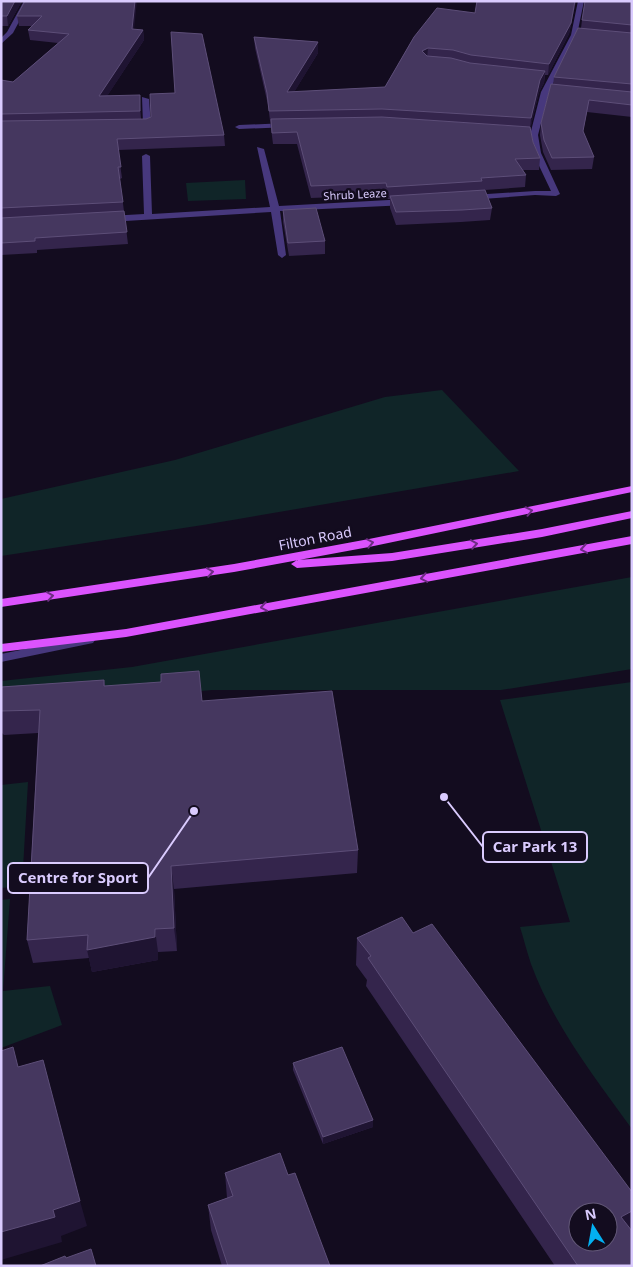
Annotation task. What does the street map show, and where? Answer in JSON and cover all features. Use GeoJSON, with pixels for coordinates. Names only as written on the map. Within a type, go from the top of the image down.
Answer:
{"type":"FeatureCollection","features":[{"type":"Feature","properties":{"kind":"main road","name":"Filton Road"},"geometry":{"type":"LineString","coordinates":[[1,602],[234,568],[632,490]]}},
{"type":"Feature","properties":{"kind":"main road"},"geometry":{"type":"LineString","coordinates":[[234,568],[392,557],[542,533],[632,514]]}},
{"type":"Feature","properties":{"kind":"main road"},"geometry":{"type":"LineString","coordinates":[[1,648],[126,633],[632,540]]}},
{"type":"Feature","properties":{"kind":"street"},"geometry":{"type":"LineString","coordinates":[[1,42],[10,33],[27,1]]}},
{"type":"Feature","properties":{"kind":"street"},"geometry":{"type":"LineString","coordinates":[[459,199],[535,193],[556,194],[537,153],[534,135],[549,78],[574,35],[581,1]]}},
{"type":"Feature","properties":{"kind":"street"},"geometry":{"type":"LineString","coordinates":[[574,35],[584,36]]}},
{"type":"Feature","properties":{"kind":"street"},"geometry":{"type":"LineString","coordinates":[[545,92],[555,93]]}},
{"type":"Feature","properties":{"kind":"street"},"geometry":{"type":"LineString","coordinates":[[128,126],[147,126],[145,99]]}},
{"type":"Feature","properties":{"kind":"street"},"geometry":{"type":"LineString","coordinates":[[239,127],[293,125]]}},
{"type":"Feature","properties":{"kind":"street"},"geometry":{"type":"LineString","coordinates":[[524,134],[534,135]]}},
{"type":"Feature","properties":{"kind":"street"},"geometry":{"type":"LineString","coordinates":[[260,149],[275,209],[282,256]]}},
{"type":"Feature","properties":{"kind":"street"},"geometry":{"type":"LineString","coordinates":[[146,156],[148,217]]}},
{"type":"Feature","properties":{"kind":"street","name":"Shrub Leaze"},"geometry":{"type":"LineString","coordinates":[[99,220],[421,202]]}},
{"type":"Feature","properties":{"kind":"street"},"geometry":{"type":"LineString","coordinates":[[1,658],[126,633]]}},
{"type":"Feature","properties":{"kind":"green space"},"geometry":{"type":"Polygon","coordinates":[[[245,180],[246,199],[188,201],[186,183],[245,180]]]}},
{"type":"Feature","properties":{"kind":"green space"},"geometry":{"type":"Polygon","coordinates":[[[442,390],[519,471],[203,525],[1,556],[1,499],[175,460],[385,397],[442,390]]]}},
{"type":"Feature","properties":{"kind":"green space"},"geometry":{"type":"Polygon","coordinates":[[[632,577],[632,669],[501,690],[212,690],[1,709],[1,681],[132,667],[632,577]]]}},
{"type":"Feature","properties":{"kind":"green space"},"geometry":{"type":"Polygon","coordinates":[[[632,682],[632,1129],[576,1050],[551,1008],[540,986],[520,927],[570,922],[500,700],[632,682]]]}},
{"type":"Feature","properties":{"kind":"green space"},"geometry":{"type":"Polygon","coordinates":[[[28,782],[22,886],[1,888],[1,785],[28,782]]]}},
{"type":"Feature","properties":{"kind":"green space"},"geometry":{"type":"Polygon","coordinates":[[[10,899],[3,991],[50,986],[62,1025],[1,1048],[1,900],[10,899]]]}},
{"type":"Feature","properties":{"kind":"building"},"geometry":{"type":"Polygon","coordinates":[[[1,1],[15,1],[7,16],[1,16],[1,1]]]}},
{"type":"Feature","properties":{"kind":"building"},"geometry":{"type":"Polygon","coordinates":[[[25,1],[135,1],[132,29],[143,30],[99,96],[140,95],[140,111],[1,114],[1,80],[13,82],[69,34],[28,30],[42,16],[17,16],[25,1]]]}},
{"type":"Feature","properties":{"kind":"building"},"geometry":{"type":"Polygon","coordinates":[[[477,1],[575,1],[571,23],[549,64],[471,55],[453,50],[428,48],[422,51],[427,56],[451,58],[470,63],[545,71],[540,80],[531,118],[382,109],[269,111],[267,93],[254,37],[318,42],[287,92],[385,87],[414,37],[437,8],[475,13],[477,1]]]}},
{"type":"Feature","properties":{"kind":"building"},"geometry":{"type":"Polygon","coordinates":[[[585,1],[632,1],[632,25],[582,20],[585,1]]]}},
{"type":"Feature","properties":{"kind":"building"},"geometry":{"type":"Polygon","coordinates":[[[578,28],[632,33],[632,84],[554,77],[578,28]]]}},
{"type":"Feature","properties":{"kind":"building"},"geometry":{"type":"Polygon","coordinates":[[[171,32],[202,34],[224,135],[117,139],[121,167],[118,167],[123,202],[1,208],[1,121],[146,119],[151,117],[150,94],[175,93],[171,32]]]}},
{"type":"Feature","properties":{"kind":"building"},"geometry":{"type":"Polygon","coordinates":[[[551,84],[632,92],[632,105],[589,100],[583,131],[594,157],[552,158],[544,140],[541,123],[551,84]]]}},
{"type":"Feature","properties":{"kind":"building"},"geometry":{"type":"Polygon","coordinates":[[[382,117],[530,127],[533,142],[540,158],[515,159],[526,175],[481,178],[482,181],[387,187],[386,183],[311,186],[297,132],[272,133],[271,119],[382,117]]]}},
{"type":"Feature","properties":{"kind":"building"},"geometry":{"type":"Polygon","coordinates":[[[485,190],[492,208],[396,212],[390,196],[485,190]]]}},
{"type":"Feature","properties":{"kind":"building"},"geometry":{"type":"Polygon","coordinates":[[[316,208],[325,241],[288,243],[283,210],[316,208]]]}},
{"type":"Feature","properties":{"kind":"building"},"geometry":{"type":"Polygon","coordinates":[[[124,211],[127,232],[35,238],[35,241],[1,243],[1,218],[124,211]]]}},
{"type":"Feature","properties":{"kind":"building"},"geometry":{"type":"Polygon","coordinates":[[[199,671],[202,701],[332,691],[358,850],[171,866],[174,928],[155,929],[155,937],[87,950],[88,935],[27,940],[40,710],[1,711],[1,687],[104,680],[104,686],[161,682],[161,674],[199,671]]]}},
{"type":"Feature","properties":{"kind":"building"},"geometry":{"type":"Polygon","coordinates":[[[402,917],[413,933],[432,924],[632,1192],[632,1211],[621,1217],[632,1231],[632,1266],[578,1266],[568,1252],[618,1252],[618,1202],[568,1202],[568,1251],[368,958],[371,956],[357,938],[402,917]]]}},
{"type":"Feature","properties":{"kind":"building"},"geometry":{"type":"Polygon","coordinates":[[[13,1047],[18,1067],[43,1060],[80,1201],[53,1210],[55,1217],[1,1232],[1,1051],[13,1047]]]}},
{"type":"Feature","properties":{"kind":"building"},"geometry":{"type":"Polygon","coordinates":[[[342,1047],[373,1120],[323,1137],[293,1063],[342,1047]]]}},
{"type":"Feature","properties":{"kind":"building"},"geometry":{"type":"Polygon","coordinates":[[[280,1153],[288,1175],[295,1173],[330,1266],[228,1266],[208,1205],[233,1196],[225,1173],[280,1153]]]}},
{"type":"Feature","properties":{"kind":"building"},"geometry":{"type":"Polygon","coordinates":[[[91,1249],[96,1266],[40,1266],[65,1256],[66,1258],[91,1249]]]}},
{"type":"Feature","properties":{"kind":"place","name":"Car Park 13"},"geometry":{"type":"Point","coordinates":[444,797]}},
{"type":"Feature","properties":{"kind":"place","name":"Centre for Sport"},"geometry":{"type":"Point","coordinates":[194,811]}}]}
